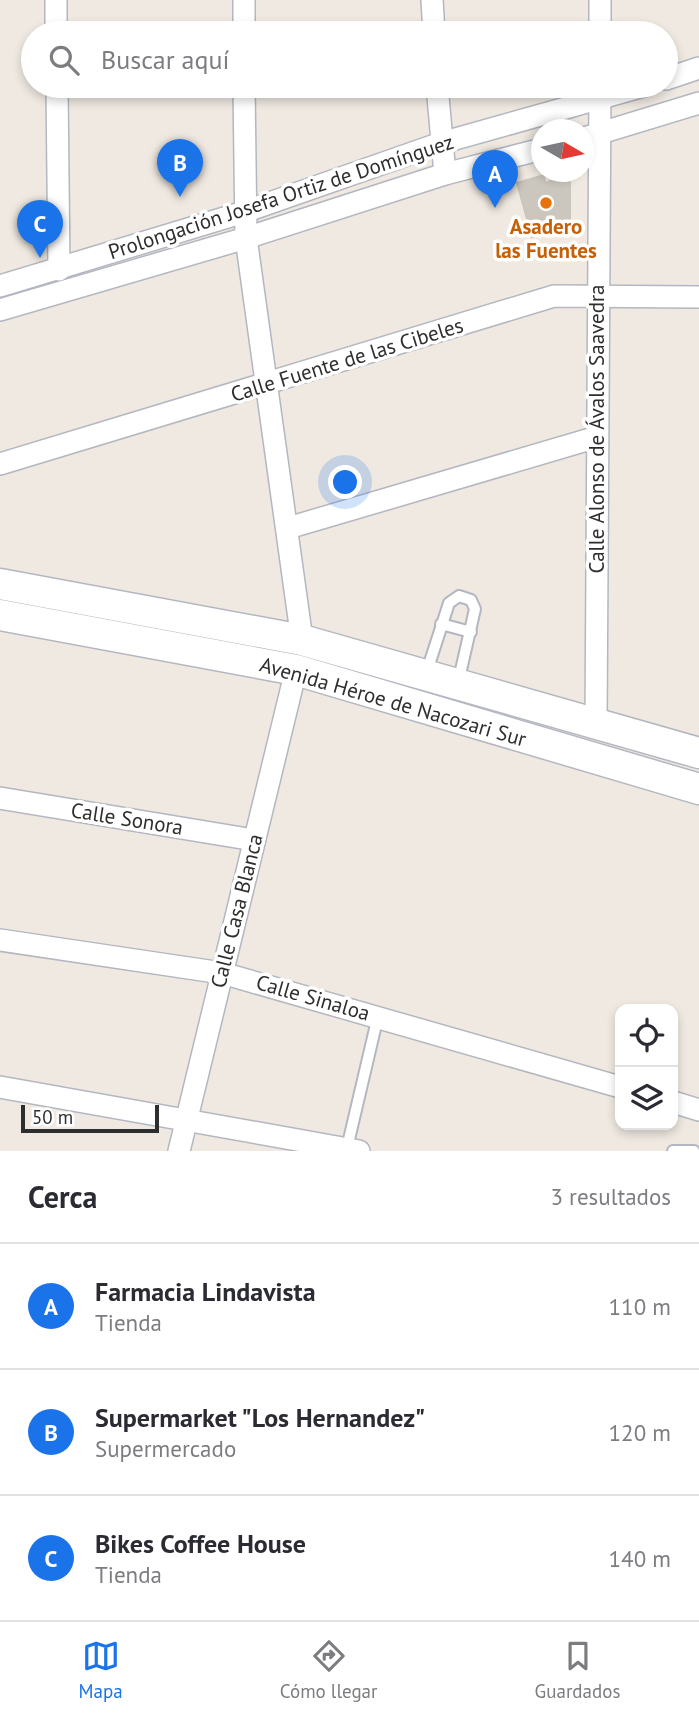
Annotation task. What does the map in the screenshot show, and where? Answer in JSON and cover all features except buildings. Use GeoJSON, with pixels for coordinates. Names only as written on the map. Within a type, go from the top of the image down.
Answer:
{"type":"FeatureCollection","features":[{"type":"Feature","properties":{"kind":"main road","name":"Avenida Héroe de Nacozari Sur"},"geometry":{"type":"LineString","coordinates":[[0,584],[302,640],[699,753]]}},
{"type":"Feature","properties":{"kind":"main road","name":"Avenida Héroe de Nacozari Sur"},"geometry":{"type":"LineString","coordinates":[[0,615],[296,670],[699,789]]}},
{"type":"Feature","properties":{"kind":"main road"},"geometry":{"type":"LineString","coordinates":[[296,670],[305,661],[329,658],[380,674],[411,671]]}},
{"type":"Feature","properties":{"kind":"street"},"geometry":{"type":"LineString","coordinates":[[56,0],[56,21]]}},
{"type":"Feature","properties":{"kind":"street"},"geometry":{"type":"LineString","coordinates":[[244,0],[244,21]]}},
{"type":"Feature","properties":{"kind":"street"},"geometry":{"type":"LineString","coordinates":[[432,0],[433,21]]}},
{"type":"Feature","properties":{"kind":"street"},"geometry":{"type":"LineString","coordinates":[[600,0],[600,21]]}},
{"type":"Feature","properties":{"kind":"street"},"geometry":{"type":"LineString","coordinates":[[678,75],[699,68]]}},
{"type":"Feature","properties":{"kind":"street"},"geometry":{"type":"LineString","coordinates":[[57,98],[59,270]]}},
{"type":"Feature","properties":{"kind":"street"},"geometry":{"type":"LineString","coordinates":[[244,98],[246,238],[302,640]]}},
{"type":"Feature","properties":{"kind":"street"},"geometry":{"type":"LineString","coordinates":[[438,98],[445,174]]}},
{"type":"Feature","properties":{"kind":"street","name":"Prolongación Josefa Ortiz de Domínguez"},"geometry":{"type":"LineString","coordinates":[[0,286],[244,212],[441,143],[584,98]]}},
{"type":"Feature","properties":{"kind":"street","name":"Calle Alonso de Ávalos Saavedra"},"geometry":{"type":"LineString","coordinates":[[594,122],[599,98]]}},
{"type":"Feature","properties":{"kind":"street"},"geometry":{"type":"LineString","coordinates":[[594,135],[699,103]]}},
{"type":"Feature","properties":{"kind":"street","name":"Prolongación Josefa Ortiz de Domínguez"},"geometry":{"type":"LineString","coordinates":[[0,310],[246,238],[445,174],[531,152]]}},
{"type":"Feature","properties":{"kind":"street","name":"Calle Alonso de Ávalos Saavedra"},"geometry":{"type":"LineString","coordinates":[[593,182],[598,295],[596,725]]}},
{"type":"Feature","properties":{"kind":"street","name":"Calle Fuente de las Cibeles"},"geometry":{"type":"LineString","coordinates":[[0,464],[267,386],[554,296],[699,297]]}},
{"type":"Feature","properties":{"kind":"street"},"geometry":{"type":"LineString","coordinates":[[288,528],[597,438]]}},
{"type":"Feature","properties":{"kind":"street","name":"Calle Casa Blanca"},"geometry":{"type":"LineString","coordinates":[[179,1151],[296,670]]}},
{"type":"Feature","properties":{"kind":"street","name":"Calle Sonora"},"geometry":{"type":"LineString","coordinates":[[0,798],[254,840]]}},
{"type":"Feature","properties":{"kind":"street","name":"Calle Sinaloa"},"geometry":{"type":"LineString","coordinates":[[0,940],[222,973],[615,1086]]}},
{"type":"Feature","properties":{"kind":"street"},"geometry":{"type":"LineString","coordinates":[[0,1087],[186,1118],[343,1149]]}},
{"type":"Feature","properties":{"kind":"street"},"geometry":{"type":"LineString","coordinates":[[678,1104],[699,1110]]}},
{"type":"Feature","properties":{"kind":"lane"},"geometry":{"type":"LineString","coordinates":[[411,671],[441,624],[449,603],[459,596],[471,600],[475,609],[458,684]]}},
{"type":"Feature","properties":{"kind":"lane"},"geometry":{"type":"LineString","coordinates":[[441,624],[471,632]]}},
{"type":"Feature","properties":{"kind":"lane"},"geometry":{"type":"LineString","coordinates":[[343,1149],[378,1016]]}},
{"type":"Feature","properties":{"kind":"lane"},"geometry":{"type":"LineString","coordinates":[[673,1151],[694,1151]]}},
{"type":"Feature","properties":{"kind":"place","name":"Supermarket \"Los Hernandez\""},"geometry":{"type":"Point","coordinates":[180,197]}},
{"type":"Feature","properties":{"kind":"place","name":"Asadero las Fuentes"},"geometry":{"type":"Point","coordinates":[546,203]}},
{"type":"Feature","properties":{"kind":"place","name":"Farmacia Lindavista"},"geometry":{"type":"Point","coordinates":[495,208]}},
{"type":"Feature","properties":{"kind":"place","name":"Bikes Coffee House"},"geometry":{"type":"Point","coordinates":[40,258]}}]}
